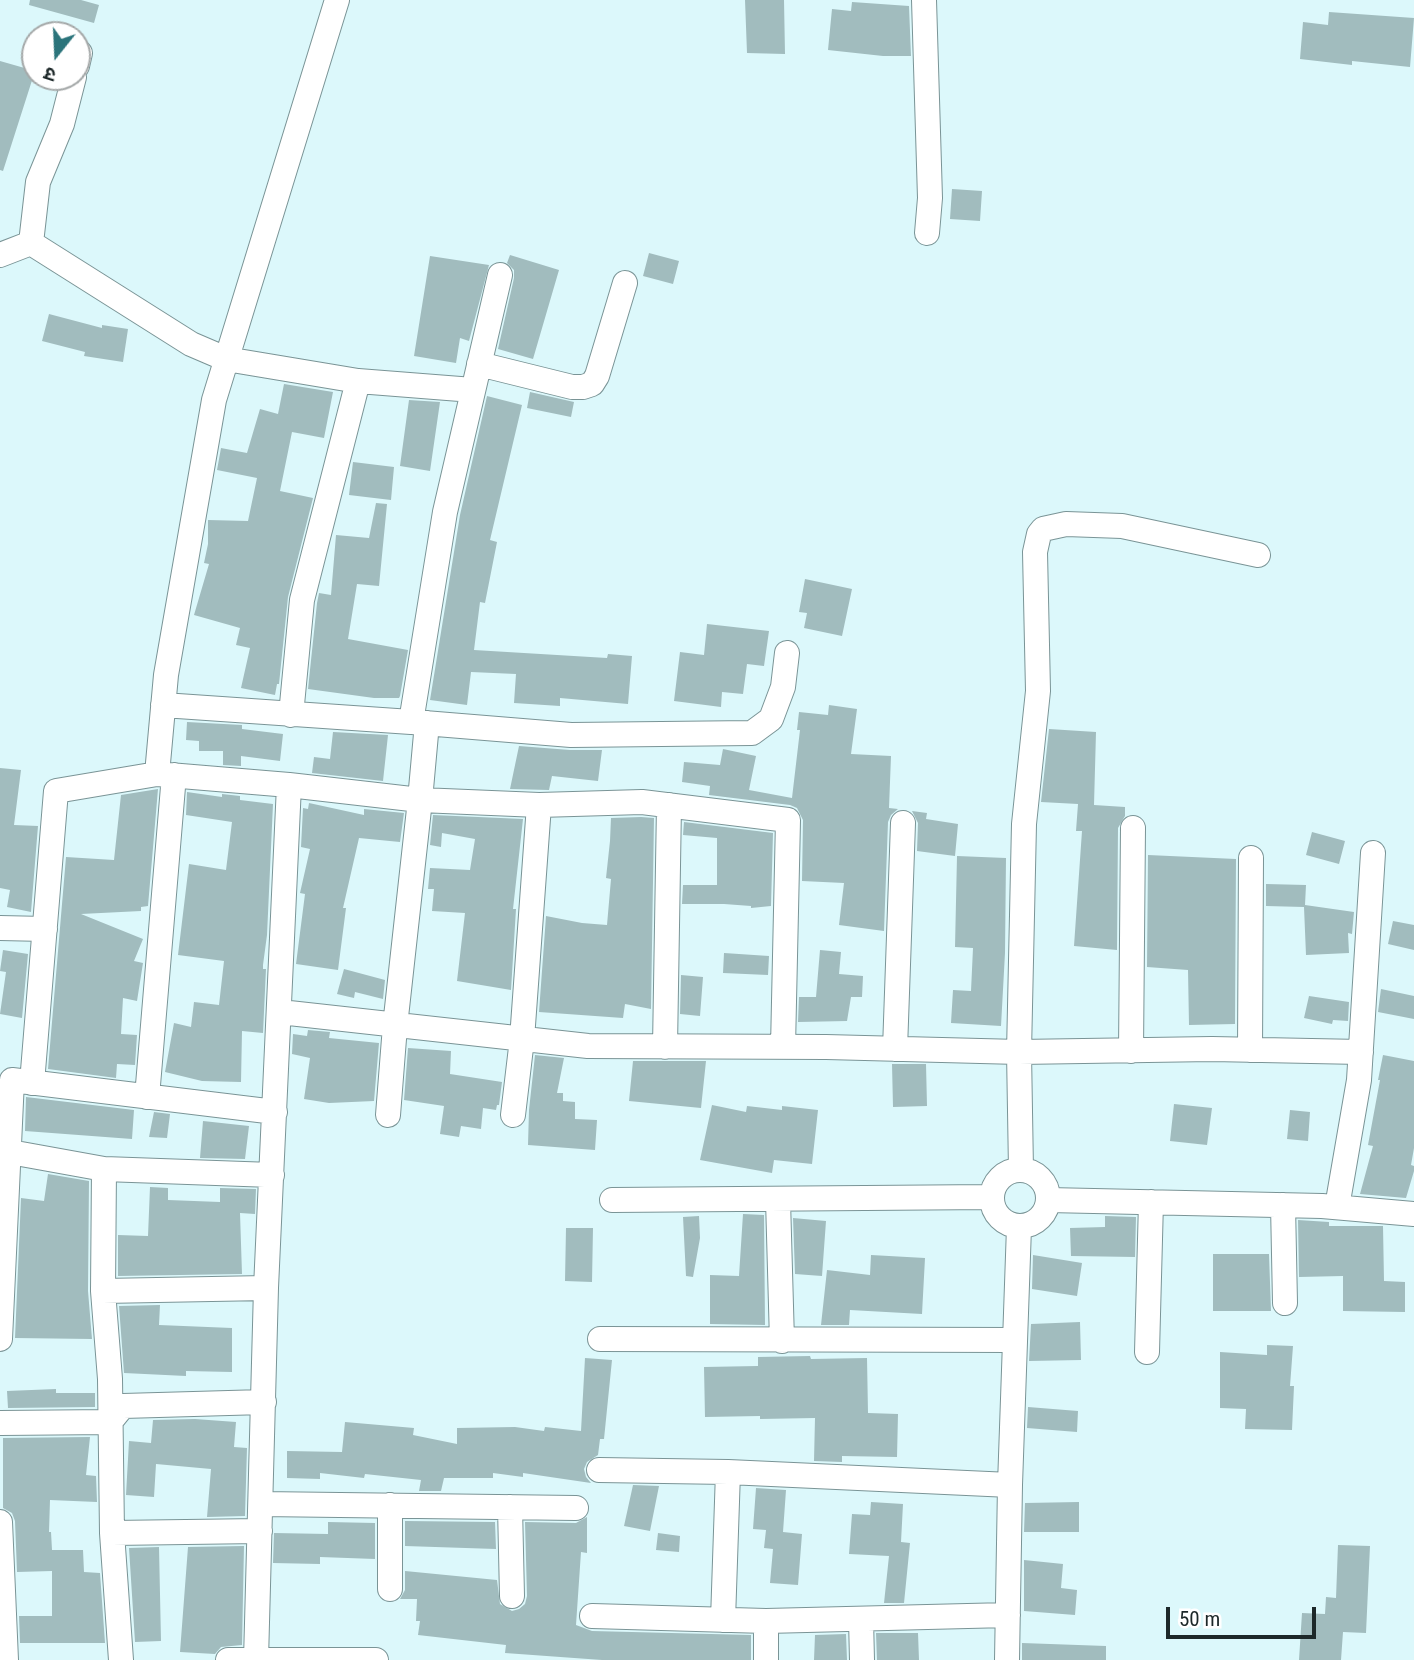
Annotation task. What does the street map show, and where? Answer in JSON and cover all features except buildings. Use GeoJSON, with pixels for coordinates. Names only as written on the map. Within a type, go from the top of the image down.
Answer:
{"type":"FeatureCollection","features":[{"type":"Feature","properties":{"kind":"street"},"geometry":{"type":"LineString","coordinates":[[147,1097],[166,775],[163,705],[166,675],[214,400],[337,0]]}},
{"type":"Feature","properties":{"kind":"street"},"geometry":{"type":"LineString","coordinates":[[924,0],[930,198],[927,233]]}},
{"type":"Feature","properties":{"kind":"street"},"geometry":{"type":"LineString","coordinates":[[31,243],[38,182],[62,124],[71,91]]}},
{"type":"Feature","properties":{"kind":"street"},"geometry":{"type":"LineString","coordinates":[[31,243],[191,344],[226,359],[358,381],[473,390]]}},
{"type":"Feature","properties":{"kind":"street"},"geometry":{"type":"LineString","coordinates":[[0,255],[31,243]]}},
{"type":"Feature","properties":{"kind":"street"},"geometry":{"type":"LineString","coordinates":[[388,1115],[420,800],[419,723],[445,512],[500,275]]}},
{"type":"Feature","properties":{"kind":"street"},"geometry":{"type":"LineString","coordinates":[[479,364],[572,387],[592,384],[597,376],[625,283]]}},
{"type":"Feature","properties":{"kind":"street"},"geometry":{"type":"LineString","coordinates":[[291,715],[302,600],[358,381]]}},
{"type":"Feature","properties":{"kind":"street"},"geometry":{"type":"LineString","coordinates":[[1021,1170],[1018,1052],[1024,824],[1038,691],[1035,552],[1039,534],[1043,529],[1066,524],[1122,526],[1258,555]]}},
{"type":"Feature","properties":{"kind":"street"},"geometry":{"type":"LineString","coordinates":[[163,705],[571,734],[752,733],[771,719],[783,687],[787,653]]}},
{"type":"Feature","properties":{"kind":"street"},"geometry":{"type":"LineString","coordinates":[[32,1083],[56,791],[166,775],[420,800],[539,805],[642,802],[788,820],[783,1047]]}},
{"type":"Feature","properties":{"kind":"street"},"geometry":{"type":"LineString","coordinates":[[256,1659],[266,1288],[289,785]]}},
{"type":"Feature","properties":{"kind":"street"},"geometry":{"type":"LineString","coordinates":[[513,1115],[522,1040],[539,805]]}},
{"type":"Feature","properties":{"kind":"street"},"geometry":{"type":"LineString","coordinates":[[665,1047],[669,805]]}},
{"type":"Feature","properties":{"kind":"street"},"geometry":{"type":"LineString","coordinates":[[895,1049],[903,823]]}},
{"type":"Feature","properties":{"kind":"street"},"geometry":{"type":"LineString","coordinates":[[1131,1051],[1133,828]]}},
{"type":"Feature","properties":{"kind":"street"},"geometry":{"type":"LineString","coordinates":[[1337,1207],[1359,1080],[1373,853]]}},
{"type":"Feature","properties":{"kind":"street"},"geometry":{"type":"LineString","coordinates":[[1250,1050],[1251,858]]}},
{"type":"Feature","properties":{"kind":"street"},"geometry":{"type":"LineString","coordinates":[[0,928],[45,929]]}},
{"type":"Feature","properties":{"kind":"street"},"geometry":{"type":"LineString","coordinates":[[280,1012],[588,1046],[1018,1052],[1361,1052]]}},
{"type":"Feature","properties":{"kind":"street"},"geometry":{"type":"LineString","coordinates":[[0,1339],[12,1080],[275,1112]]}},
{"type":"Feature","properties":{"kind":"street"},"geometry":{"type":"LineString","coordinates":[[10,1152],[104,1169],[272,1175]]}},
{"type":"Feature","properties":{"kind":"street"},"geometry":{"type":"LineString","coordinates":[[104,1169],[103,1291],[110,1379],[112,1533],[121,1660]]}},
{"type":"Feature","properties":{"kind":"street"},"geometry":{"type":"LineString","coordinates":[[1021,1170],[1037,1176],[1043,1183],[1048,1200],[1046,1208],[1035,1222],[1018,1227],[1002,1221],[996,1214],[991,1197],[997,1181],[1012,1171],[1021,1170]]}},
{"type":"Feature","properties":{"kind":"street"},"geometry":{"type":"LineString","coordinates":[[612,1200],[991,1197]]}},
{"type":"Feature","properties":{"kind":"street"},"geometry":{"type":"LineString","coordinates":[[778,1200],[782,1341]]}},
{"type":"Feature","properties":{"kind":"street"},"geometry":{"type":"LineString","coordinates":[[1048,1200],[1337,1207],[1414,1214]]}},
{"type":"Feature","properties":{"kind":"street"},"geometry":{"type":"LineString","coordinates":[[1147,1352],[1151,1202]]}},
{"type":"Feature","properties":{"kind":"street"},"geometry":{"type":"LineString","coordinates":[[1283,1205],[1284,1303]]}},
{"type":"Feature","properties":{"kind":"street"},"geometry":{"type":"LineString","coordinates":[[1007,1660],[1018,1227]]}},
{"type":"Feature","properties":{"kind":"street"},"geometry":{"type":"LineString","coordinates":[[103,1291],[266,1288]]}},
{"type":"Feature","properties":{"kind":"street"},"geometry":{"type":"LineString","coordinates":[[600,1339],[1014,1340]]}},
{"type":"Feature","properties":{"kind":"street"},"geometry":{"type":"LineString","coordinates":[[110,1422],[123,1406],[264,1402]]}},
{"type":"Feature","properties":{"kind":"street"},"geometry":{"type":"LineString","coordinates":[[0,1423],[110,1422]]}},
{"type":"Feature","properties":{"kind":"street"},"geometry":{"type":"LineString","coordinates":[[599,1470],[728,1472],[1010,1485]]}},
{"type":"Feature","properties":{"kind":"street"},"geometry":{"type":"LineString","coordinates":[[723,1620],[728,1472]]}},
{"type":"Feature","properties":{"kind":"street"},"geometry":{"type":"LineString","coordinates":[[261,1504],[576,1508]]}},
{"type":"Feature","properties":{"kind":"street"},"geometry":{"type":"LineString","coordinates":[[390,1505],[390,1589]]}},
{"type":"Feature","properties":{"kind":"street"},"geometry":{"type":"LineString","coordinates":[[510,1507],[512,1596]]}},
{"type":"Feature","properties":{"kind":"street"},"geometry":{"type":"LineString","coordinates":[[0,1522],[6,1660]]}},
{"type":"Feature","properties":{"kind":"street"},"geometry":{"type":"LineString","coordinates":[[112,1533],[260,1531]]}},
{"type":"Feature","properties":{"kind":"street"},"geometry":{"type":"LineString","coordinates":[[592,1616],[766,1621],[1008,1615]]}},
{"type":"Feature","properties":{"kind":"street"},"geometry":{"type":"LineString","coordinates":[[861,1619],[862,1660]]}},
{"type":"Feature","properties":{"kind":"street"},"geometry":{"type":"LineString","coordinates":[[766,1621],[766,1660]]}},
{"type":"Feature","properties":{"kind":"street"},"geometry":{"type":"LineString","coordinates":[[228,1660],[376,1660]]}}]}
